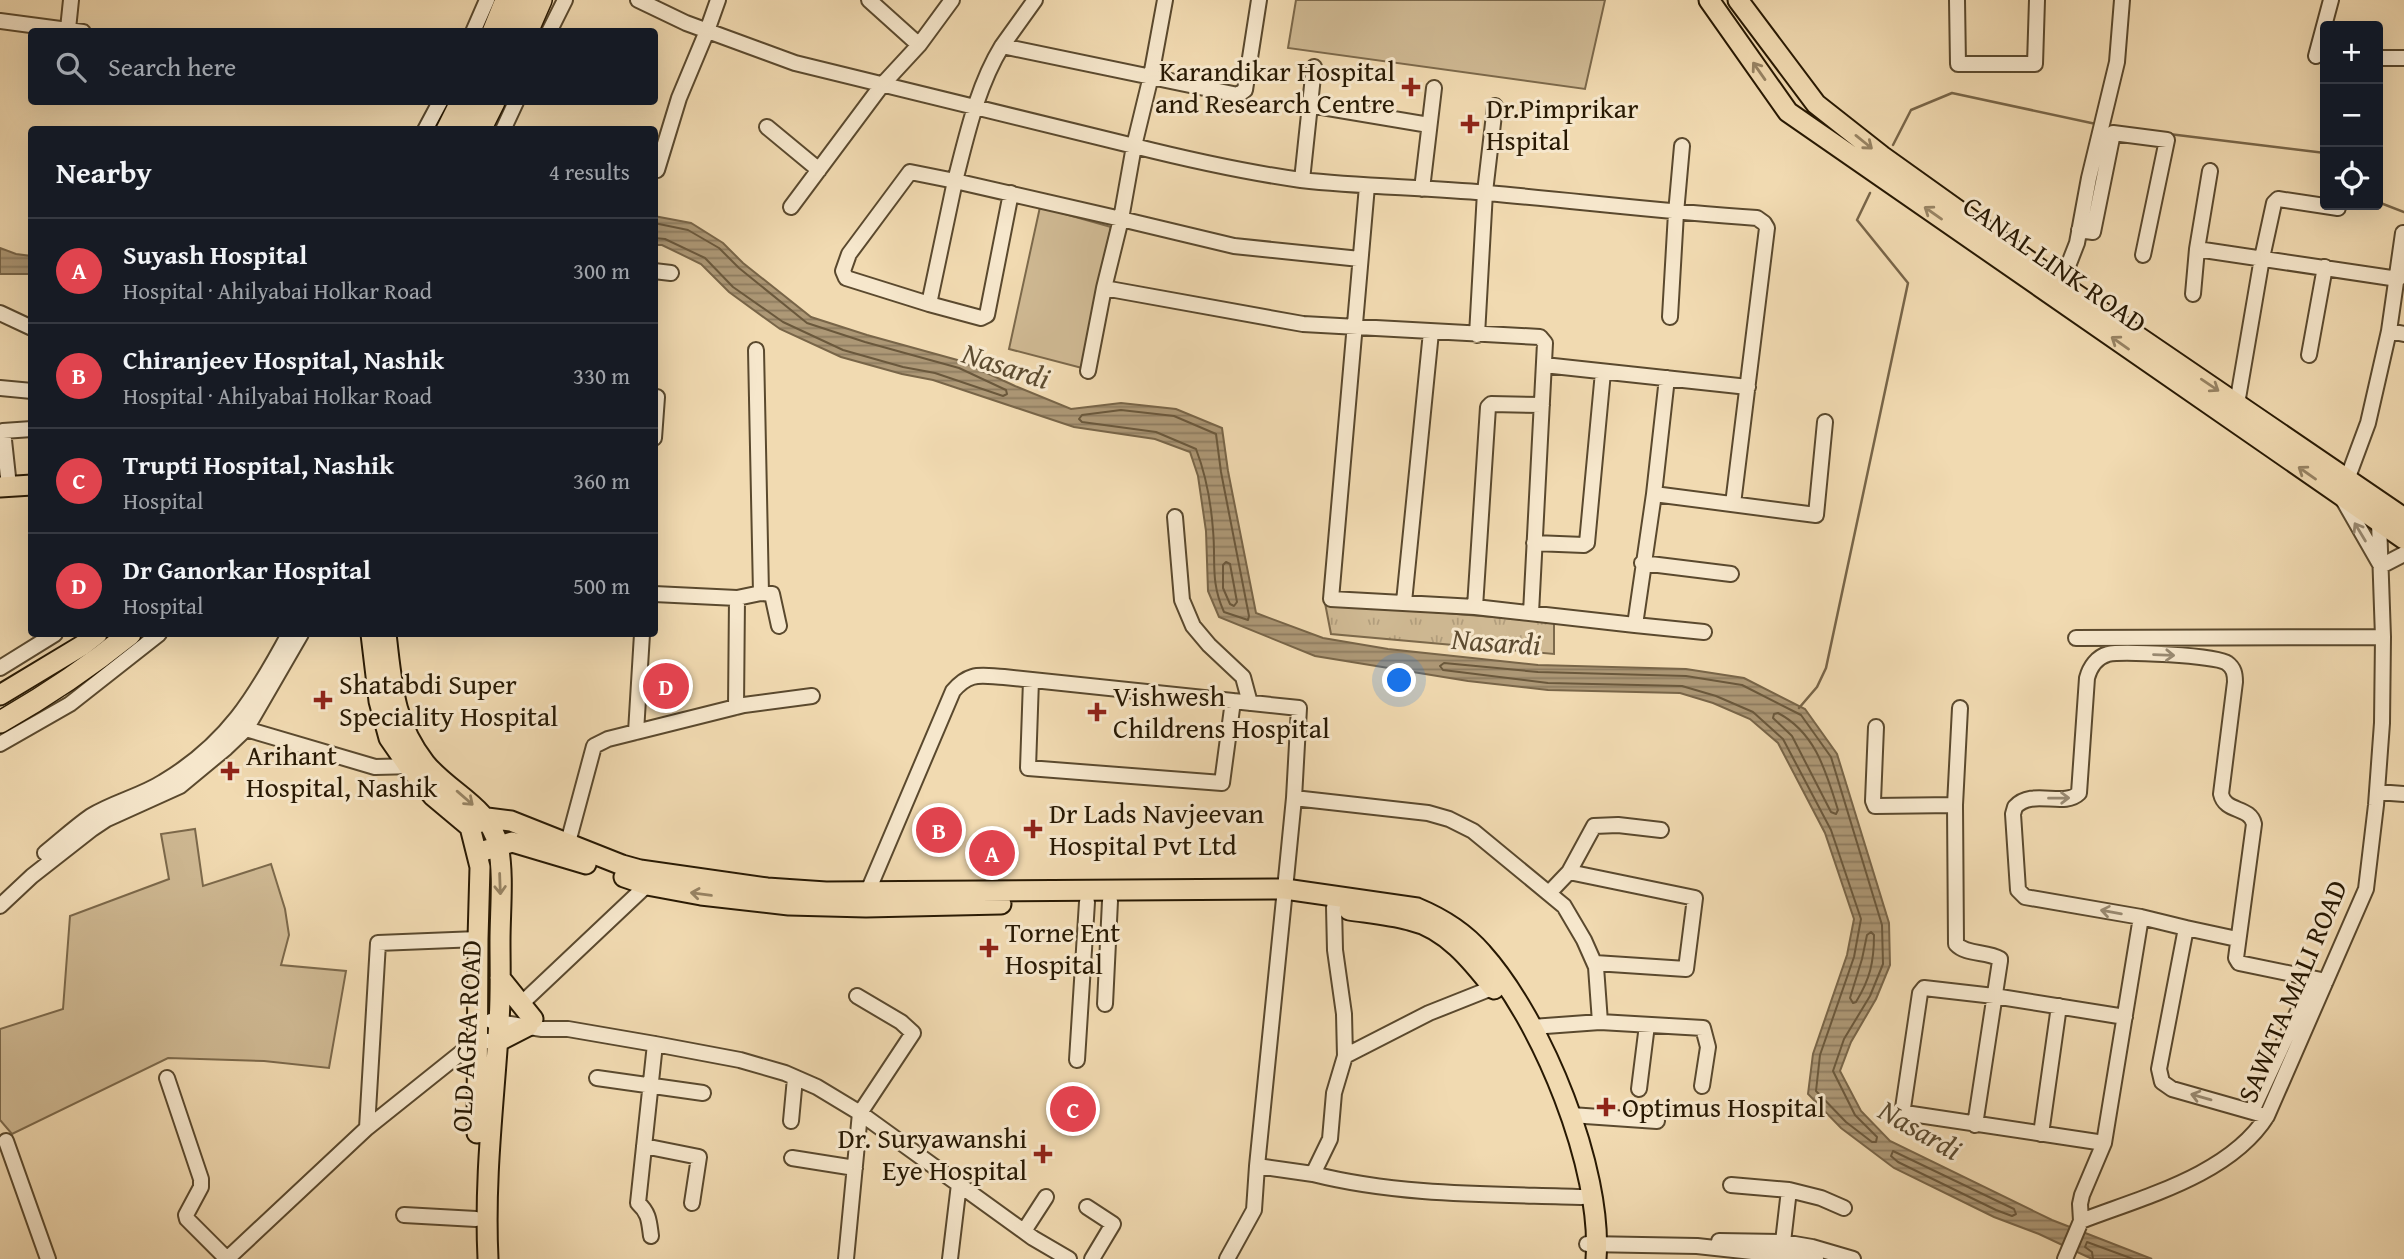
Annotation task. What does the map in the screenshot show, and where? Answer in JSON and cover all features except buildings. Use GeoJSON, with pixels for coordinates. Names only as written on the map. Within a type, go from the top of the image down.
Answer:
{"type":"FeatureCollection","features":[{"type":"Feature","properties":{"kind":"highway"},"geometry":{"type":"LineString","coordinates":[[508,28],[520,0]]}},
{"type":"Feature","properties":{"kind":"highway"},"geometry":{"type":"LineString","coordinates":[[529,28],[541,0]]}},
{"type":"Feature","properties":{"kind":"highway"},"geometry":{"type":"LineString","coordinates":[[461,126],[472,105]]}},
{"type":"Feature","properties":{"kind":"highway"},"geometry":{"type":"LineString","coordinates":[[482,126],[492,105]]}},
{"type":"Feature","properties":{"kind":"highway"},"geometry":{"type":"LineString","coordinates":[[0,706],[60,670],[106,637]]}},
{"type":"Feature","properties":{"kind":"highway"},"geometry":{"type":"LineString","coordinates":[[0,722],[74,677],[126,637]]}},
{"type":"Feature","properties":{"kind":"main road"},"geometry":{"type":"LineString","coordinates":[[494,28],[505,0]]}},
{"type":"Feature","properties":{"kind":"main road"},"geometry":{"type":"LineString","coordinates":[[539,28],[551,0]]}},
{"type":"Feature","properties":{"kind":"main road","name":"CANAL LINK ROAD"},"geometry":{"type":"LineString","coordinates":[[1709,0],[1788,112],[2342,497],[2382,513],[2404,518]]}},
{"type":"Feature","properties":{"kind":"main road","name":"CANAL LINK ROAD"},"geometry":{"type":"LineString","coordinates":[[1738,0],[1816,104],[1882,156],[2061,284],[2348,477],[2404,539]]}},
{"type":"Feature","properties":{"kind":"main road"},"geometry":{"type":"LineString","coordinates":[[448,126],[458,105]]}},
{"type":"Feature","properties":{"kind":"main road"},"geometry":{"type":"LineString","coordinates":[[489,126],[500,105]]}},
{"type":"Feature","properties":{"kind":"main road"},"geometry":{"type":"LineString","coordinates":[[1818,133],[1834,118]]}},
{"type":"Feature","properties":{"kind":"main road"},"geometry":{"type":"LineString","coordinates":[[5,486],[28,485]]}},
{"type":"Feature","properties":{"kind":"main road"},"geometry":{"type":"LineString","coordinates":[[0,695],[93,637]]}},
{"type":"Feature","properties":{"kind":"main road"},"geometry":{"type":"LineString","coordinates":[[0,729],[92,674],[138,637]]}},
{"type":"Feature","properties":{"kind":"main road"},"geometry":{"type":"LineString","coordinates":[[371,637],[379,701],[389,738],[418,766]]}},
{"type":"Feature","properties":{"kind":"main road"},"geometry":{"type":"LineString","coordinates":[[386,637],[395,703],[418,766],[433,796],[479,823],[511,821],[566,850],[647,885],[789,905],[867,899],[1285,895],[1399,903],[1435,915],[1482,953],[1532,1027],[1551,1064],[1570,1115],[1587,1196],[1591,1252]]}},
{"type":"Feature","properties":{"kind":"main road","name":"OLD AGRA ROAD"},"geometry":{"type":"LineString","coordinates":[[479,823],[498,845],[500,885],[499,1017],[482,1028]]}},
{"type":"Feature","properties":{"kind":"main road","name":"OLD AGRA ROAD"},"geometry":{"type":"LineString","coordinates":[[479,823],[478,939],[488,1259]]}},
{"type":"Feature","properties":{"kind":"main road"},"geometry":{"type":"LineString","coordinates":[[479,860],[498,845],[512,842],[566,850],[640,870],[867,899],[1087,902],[1285,895],[1334,907],[1411,920],[1434,929],[1455,946],[1510,1013],[1541,1067],[1560,1112],[1587,1196]]}},
{"type":"Feature","properties":{"kind":"main road"},"geometry":{"type":"LineString","coordinates":[[482,1028],[528,1016],[500,978]]}},
{"type":"Feature","properties":{"kind":"main road","name":"OLD AGRA ROAD"},"geometry":{"type":"LineString","coordinates":[[477,1259],[475,1219],[482,1028]]}},
{"type":"Feature","properties":{"kind":"street"},"geometry":{"type":"LineString","coordinates":[[68,28],[71,0]]}},
{"type":"Feature","properties":{"kind":"street"},"geometry":{"type":"LineString","coordinates":[[474,28],[487,0]]}},
{"type":"Feature","properties":{"kind":"street"},"geometry":{"type":"LineString","coordinates":[[551,28],[565,0]]}},
{"type":"Feature","properties":{"kind":"street"},"geometry":{"type":"LineString","coordinates":[[638,0],[707,31],[795,63],[1224,168],[1302,180],[1422,190],[1485,192],[1676,213],[1757,218],[1767,228],[1732,504]]}},
{"type":"Feature","properties":{"kind":"street"},"geometry":{"type":"LineString","coordinates":[[658,167],[679,98],[718,0]]}},
{"type":"Feature","properties":{"kind":"street"},"geometry":{"type":"LineString","coordinates":[[869,0],[919,45]]}},
{"type":"Feature","properties":{"kind":"street"},"geometry":{"type":"LineString","coordinates":[[791,207],[882,85],[919,45],[952,0]]}},
{"type":"Feature","properties":{"kind":"street"},"geometry":{"type":"LineString","coordinates":[[929,304],[955,181],[974,108],[995,57],[1035,0]]}},
{"type":"Feature","properties":{"kind":"street"},"geometry":{"type":"LineString","coordinates":[[1088,371],[1165,0]]}},
{"type":"Feature","properties":{"kind":"street"},"geometry":{"type":"LineString","coordinates":[[1002,46],[1238,95],[1243,93],[1259,0]]}},
{"type":"Feature","properties":{"kind":"street"},"geometry":{"type":"LineString","coordinates":[[1957,0],[1958,64],[2035,64],[2037,0]]}},
{"type":"Feature","properties":{"kind":"street"},"geometry":{"type":"LineString","coordinates":[[2061,284],[2077,243],[2105,141],[2117,62],[2122,0]]}},
{"type":"Feature","properties":{"kind":"street"},"geometry":{"type":"LineString","coordinates":[[2316,56],[2330,0]]}},
{"type":"Feature","properties":{"kind":"street"},"geometry":{"type":"LineString","coordinates":[[0,21],[60,28]]}},
{"type":"Feature","properties":{"kind":"street"},"geometry":{"type":"LineString","coordinates":[[2383,58],[2404,58]]}},
{"type":"Feature","properties":{"kind":"street"},"geometry":{"type":"LineString","coordinates":[[1302,180],[1314,67]]}},
{"type":"Feature","properties":{"kind":"street"},"geometry":{"type":"LineString","coordinates":[[1422,190],[1434,88]]}},
{"type":"Feature","properties":{"kind":"street"},"geometry":{"type":"LineString","coordinates":[[427,126],[438,105]]}},
{"type":"Feature","properties":{"kind":"street"},"geometry":{"type":"LineString","coordinates":[[504,126],[514,105]]}},
{"type":"Feature","properties":{"kind":"street"},"geometry":{"type":"LineString","coordinates":[[1311,105],[1429,125]]}},
{"type":"Feature","properties":{"kind":"street"},"geometry":{"type":"LineString","coordinates":[[1477,335],[1485,192],[1495,106]]}},
{"type":"Feature","properties":{"kind":"street"},"geometry":{"type":"LineString","coordinates":[[767,127],[819,170]]}},
{"type":"Feature","properties":{"kind":"street"},"geometry":{"type":"LineString","coordinates":[[2105,141],[2113,133],[2167,140],[2143,256]]}},
{"type":"Feature","properties":{"kind":"street"},"geometry":{"type":"LineString","coordinates":[[1670,317],[1682,146]]}},
{"type":"Feature","properties":{"kind":"street"},"geometry":{"type":"LineString","coordinates":[[2193,294],[2197,249],[2210,171]]}},
{"type":"Feature","properties":{"kind":"street"},"geometry":{"type":"LineString","coordinates":[[1011,193],[987,315],[981,317],[929,304],[846,278],[843,271],[849,254],[910,172],[1011,193],[1234,246],[1360,259]]}},
{"type":"Feature","properties":{"kind":"street"},"geometry":{"type":"LineString","coordinates":[[1367,186],[1331,599],[1475,607],[1704,632]]}},
{"type":"Feature","properties":{"kind":"street"},"geometry":{"type":"LineString","coordinates":[[2237,404],[2262,258],[2275,200],[2320,206]]}},
{"type":"Feature","properties":{"kind":"street"},"geometry":{"type":"LineString","coordinates":[[2348,477],[2397,333],[2398,279],[2403,233]]}},
{"type":"Feature","properties":{"kind":"street"},"geometry":{"type":"LineString","coordinates":[[2197,249],[2398,279]]}},
{"type":"Feature","properties":{"kind":"street"},"geometry":{"type":"LineString","coordinates":[[2309,355],[2325,267]]}},
{"type":"Feature","properties":{"kind":"street"},"geometry":{"type":"LineString","coordinates":[[658,271],[671,273]]}},
{"type":"Feature","properties":{"kind":"street"},"geometry":{"type":"LineString","coordinates":[[1104,288],[1303,324],[1539,337],[1545,343],[1531,613]]}},
{"type":"Feature","properties":{"kind":"street"},"geometry":{"type":"LineString","coordinates":[[0,313],[28,326]]}},
{"type":"Feature","properties":{"kind":"street"},"geometry":{"type":"LineString","coordinates":[[1404,602],[1431,332]]}},
{"type":"Feature","properties":{"kind":"street"},"geometry":{"type":"LineString","coordinates":[[755,350],[761,593]]}},
{"type":"Feature","properties":{"kind":"street"},"geometry":{"type":"LineString","coordinates":[[1544,365],[1748,387]]}},
{"type":"Feature","properties":{"kind":"street"},"geometry":{"type":"LineString","coordinates":[[1534,543],[1587,543],[1602,372]]}},
{"type":"Feature","properties":{"kind":"street"},"geometry":{"type":"LineString","coordinates":[[1635,625],[1667,379]]}},
{"type":"Feature","properties":{"kind":"street"},"geometry":{"type":"LineString","coordinates":[[0,388],[28,391]]}},
{"type":"Feature","properties":{"kind":"street"},"geometry":{"type":"LineString","coordinates":[[1475,607],[1488,407],[1492,404],[1542,405]]}},
{"type":"Feature","properties":{"kind":"street"},"geometry":{"type":"LineString","coordinates":[[1654,494],[1816,515],[1825,422]]}},
{"type":"Feature","properties":{"kind":"street"},"geometry":{"type":"LineString","coordinates":[[5,486],[1,430],[28,429]]}},
{"type":"Feature","properties":{"kind":"street"},"geometry":{"type":"LineString","coordinates":[[2342,497],[2381,566],[2404,554]]}},
{"type":"Feature","properties":{"kind":"street","name":"SAWATA MALI ROAD"},"geometry":{"type":"LineString","coordinates":[[2081,1222],[2196,1175],[2247,1142],[2319,980],[2365,894],[2382,723],[2382,513]]}},
{"type":"Feature","properties":{"kind":"street"},"geometry":{"type":"LineString","coordinates":[[1175,517],[1182,600],[1186,611],[1193,626],[1209,645],[1243,677],[1250,703]]}},
{"type":"Feature","properties":{"kind":"street"},"geometry":{"type":"LineString","coordinates":[[1642,563],[1731,574]]}},
{"type":"Feature","properties":{"kind":"street"},"geometry":{"type":"LineString","coordinates":[[658,594],[737,598],[761,593],[772,594],[779,626]]}},
{"type":"Feature","properties":{"kind":"street"},"geometry":{"type":"LineString","coordinates":[[736,707],[737,598]]}},
{"type":"Feature","properties":{"kind":"street"},"geometry":{"type":"LineString","coordinates":[[0,668],[50,637]]}},
{"type":"Feature","properties":{"kind":"street"},"geometry":{"type":"LineString","coordinates":[[0,744],[70,704],[155,637]]}},
{"type":"Feature","properties":{"kind":"street"},"geometry":{"type":"LineString","coordinates":[[241,724],[287,637]]}},
{"type":"Feature","properties":{"kind":"street"},"geometry":{"type":"LineString","coordinates":[[0,906],[93,815],[165,781],[241,724],[299,637]]}},
{"type":"Feature","properties":{"kind":"street"},"geometry":{"type":"LineString","coordinates":[[636,732],[642,637]]}},
{"type":"Feature","properties":{"kind":"street"},"geometry":{"type":"LineString","coordinates":[[2076,638],[2384,637]]}},
{"type":"Feature","properties":{"kind":"street"},"geometry":{"type":"LineString","coordinates":[[2237,939],[2141,917],[2025,898],[2018,891],[2013,814],[2015,807],[2024,800],[2072,798],[2079,793],[2087,678],[2090,669],[2100,658],[2115,654],[2210,657],[2228,663],[2235,676],[2221,794],[2223,800],[2237,810],[2249,813],[2254,824],[2236,958],[2239,963],[2319,980]]}},
{"type":"Feature","properties":{"kind":"street"},"geometry":{"type":"LineString","coordinates":[[867,899],[953,691],[962,680],[974,675],[1298,708],[1294,798],[1256,1166],[1254,1210],[1227,1259]]}},
{"type":"Feature","properties":{"kind":"street"},"geometry":{"type":"LineString","coordinates":[[1031,680],[1028,768],[1222,783],[1233,701]]}},
{"type":"Feature","properties":{"kind":"street"},"geometry":{"type":"LineString","coordinates":[[566,850],[594,746],[608,739],[736,707],[811,696]]}},
{"type":"Feature","properties":{"kind":"street"},"geometry":{"type":"LineString","coordinates":[[1960,708],[1955,805],[1956,944],[1962,949],[1994,955],[2000,959],[1975,1125]]}},
{"type":"Feature","properties":{"kind":"street"},"geometry":{"type":"LineString","coordinates":[[241,724],[375,766],[418,766]]}},
{"type":"Feature","properties":{"kind":"street"},"geometry":{"type":"LineString","coordinates":[[1876,727],[1875,806],[1955,805]]}},
{"type":"Feature","properties":{"kind":"street"},"geometry":{"type":"LineString","coordinates":[[2377,792],[2404,794]]}},
{"type":"Feature","properties":{"kind":"street"},"geometry":{"type":"LineString","coordinates":[[1294,798],[1428,813],[1449,819],[1473,831],[1564,906],[1595,963],[1600,1022]]}},
{"type":"Feature","properties":{"kind":"street"},"geometry":{"type":"LineString","coordinates":[[1549,893],[1569,872],[1594,826],[1618,825],[1661,830]]}},
{"type":"Feature","properties":{"kind":"street"},"geometry":{"type":"LineString","coordinates":[[0,894],[64,844]]}},
{"type":"Feature","properties":{"kind":"street"},"geometry":{"type":"LineString","coordinates":[[1569,872],[1695,898],[1686,969],[1595,963]]}},
{"type":"Feature","properties":{"kind":"street"},"geometry":{"type":"LineString","coordinates":[[528,1016],[647,885]]}},
{"type":"Feature","properties":{"kind":"street"},"geometry":{"type":"LineString","coordinates":[[1105,1004],[1110,901]]}},
{"type":"Feature","properties":{"kind":"street"},"geometry":{"type":"LineString","coordinates":[[1077,1060],[1087,902]]}},
{"type":"Feature","properties":{"kind":"street"},"geometry":{"type":"LineString","coordinates":[[1313,1174],[1330,1139],[1334,1093],[1345,1056],[1345,1014],[1335,950],[1334,907]]}},
{"type":"Feature","properties":{"kind":"street"},"geometry":{"type":"LineString","coordinates":[[2065,1259],[2081,1222],[2082,1195],[2105,1143],[2141,917]]}},
{"type":"Feature","properties":{"kind":"street"},"geometry":{"type":"LineString","coordinates":[[2186,928],[2160,1076],[2162,1082],[2172,1089],[2260,1113]]}},
{"type":"Feature","properties":{"kind":"street"},"geometry":{"type":"LineString","coordinates":[[367,1128],[378,943],[478,939]]}},
{"type":"Feature","properties":{"kind":"street"},"geometry":{"type":"LineString","coordinates":[[1345,1056],[1429,1013],[1492,988]]}},
{"type":"Feature","properties":{"kind":"street"},"geometry":{"type":"LineString","coordinates":[[2105,1143],[1908,1115],[1903,1111],[1920,990],[1924,988],[1994,996],[2125,1017]]}},
{"type":"Feature","properties":{"kind":"street"},"geometry":{"type":"LineString","coordinates":[[846,1259],[860,1113],[913,1033],[901,1022],[857,996]]}},
{"type":"Feature","properties":{"kind":"street"},"geometry":{"type":"LineString","coordinates":[[2041,1134],[2059,1006]]}},
{"type":"Feature","properties":{"kind":"street"},"geometry":{"type":"LineString","coordinates":[[167,1078],[201,1179],[201,1187],[186,1215],[187,1219],[227,1259],[367,1128],[482,1028],[499,1017],[528,1016],[568,1029],[740,1060],[817,1087],[860,1113],[1024,1231],[1069,1259]]}},
{"type":"Feature","properties":{"kind":"street"},"geometry":{"type":"LineString","coordinates":[[1532,1027],[1600,1022],[1703,1028],[1708,1046],[1702,1086]]}},
{"type":"Feature","properties":{"kind":"street"},"geometry":{"type":"LineString","coordinates":[[1639,1089],[1647,1025]]}},
{"type":"Feature","properties":{"kind":"street"},"geometry":{"type":"LineString","coordinates":[[651,1236],[650,1217],[638,1203],[655,1044]]}},
{"type":"Feature","properties":{"kind":"street"},"geometry":{"type":"LineString","coordinates":[[597,1077],[703,1093]]}},
{"type":"Feature","properties":{"kind":"street"},"geometry":{"type":"LineString","coordinates":[[791,1121],[795,1078]]}},
{"type":"Feature","properties":{"kind":"street"},"geometry":{"type":"LineString","coordinates":[[1570,1115],[1657,1121]]}},
{"type":"Feature","properties":{"kind":"street"},"geometry":{"type":"LineString","coordinates":[[6,1141],[48,1259]]}},
{"type":"Feature","properties":{"kind":"street"},"geometry":{"type":"LineString","coordinates":[[644,1146],[699,1157],[692,1203]]}},
{"type":"Feature","properties":{"kind":"street"},"geometry":{"type":"LineString","coordinates":[[792,1158],[855,1167]]}},
{"type":"Feature","properties":{"kind":"street"},"geometry":{"type":"LineString","coordinates":[[1256,1166],[1392,1189],[1587,1196]]}},
{"type":"Feature","properties":{"kind":"street"},"geometry":{"type":"LineString","coordinates":[[950,1259],[959,1184]]}},
{"type":"Feature","properties":{"kind":"street"},"geometry":{"type":"LineString","coordinates":[[1731,1185],[1789,1190],[1821,1198],[1844,1208]]}},
{"type":"Feature","properties":{"kind":"street"},"geometry":{"type":"LineString","coordinates":[[1783,1242],[1789,1190]]}},
{"type":"Feature","properties":{"kind":"street"},"geometry":{"type":"LineString","coordinates":[[1024,1231],[1046,1197]]}},
{"type":"Feature","properties":{"kind":"street"},"geometry":{"type":"LineString","coordinates":[[1087,1207],[1113,1224],[1092,1259]]}},
{"type":"Feature","properties":{"kind":"street"},"geometry":{"type":"LineString","coordinates":[[404,1215],[475,1219]]}},
{"type":"Feature","properties":{"kind":"street"},"geometry":{"type":"LineString","coordinates":[[1591,1252],[1697,1246],[1725,1240],[1783,1242],[1853,1259]]}},
{"type":"Feature","properties":{"kind":"street"},"geometry":{"type":"LineString","coordinates":[[1697,1246],[1816,1259]]}},
{"type":"Feature","properties":{"kind":"green space"},"geometry":{"type":"Polygon","coordinates":[[[1296,0],[1605,0],[1585,89],[1288,48],[1296,0]]]}},
{"type":"Feature","properties":{"kind":"green space"},"geometry":{"type":"Polygon","coordinates":[[[1040,207],[1111,227],[1082,368],[1009,349],[1040,207]]]}},
{"type":"Feature","properties":{"kind":"green space"},"geometry":{"type":"Polygon","coordinates":[[[1325,603],[1554,622],[1554,654],[1331,634],[1325,603]]]}},
{"type":"Feature","properties":{"kind":"green space"},"geometry":{"type":"Polygon","coordinates":[[[195,829],[203,886],[271,864],[285,909],[289,935],[281,965],[346,971],[329,1068],[264,1061],[168,1058],[12,1134],[0,1120],[0,1029],[63,1009],[70,916],[169,879],[161,834],[195,829]]]}},
{"type":"Feature","properties":{"kind":"water"},"geometry":{"type":"Polygon","coordinates":[[[658,217],[691,223],[723,243],[743,263],[811,317],[961,361],[1071,409],[1121,403],[1176,409],[1222,428],[1256,613],[1323,638],[1388,649],[1538,665],[1686,669],[1744,678],[1805,709],[1837,754],[1889,923],[1890,965],[1876,999],[1851,1042],[1840,1071],[1861,1111],[1890,1141],[2052,1220],[2152,1259],[2092,1259],[2039,1234],[1994,1217],[1894,1168],[1841,1128],[1808,1094],[1813,1054],[1847,955],[1854,919],[1825,833],[1778,743],[1750,719],[1713,703],[1680,693],[1548,690],[1468,681],[1315,656],[1219,617],[1208,591],[1206,531],[1198,476],[1190,452],[1155,439],[1074,427],[933,380],[841,357],[780,329],[729,292],[701,264],[658,245],[658,217]]]}},
{"type":"Feature","properties":{"kind":"water"},"geometry":{"type":"Polygon","coordinates":[[[0,248],[28,256],[28,274],[0,274],[0,248]]]}},
{"type":"Feature","properties":{"kind":"waterway"},"geometry":{"type":"LineString","coordinates":[[1893,145],[1911,110],[1952,93],[2096,124]]}},
{"type":"Feature","properties":{"kind":"waterway"},"geometry":{"type":"LineString","coordinates":[[2169,134],[2320,152]]}},
{"type":"Feature","properties":{"kind":"waterway"},"geometry":{"type":"LineString","coordinates":[[1799,708],[1817,687],[1826,668],[1908,283],[1857,220],[1870,193]]}},
{"type":"Feature","properties":{"kind":"waterway"},"geometry":{"type":"LineString","coordinates":[[2383,204],[2404,212]]}},
{"type":"Feature","properties":{"kind":"place","name":"Karandikar Hospital and Research Centre"},"geometry":{"type":"Point","coordinates":[1411,87]}},
{"type":"Feature","properties":{"kind":"place","name":"Dr.Pimprikar Hspital"},"geometry":{"type":"Point","coordinates":[1470,124]}},
{"type":"Feature","properties":{"kind":"place","name":"Dr Ganorkar Hospital"},"geometry":{"type":"Point","coordinates":[666,686]}},
{"type":"Feature","properties":{"kind":"place","name":"Shatabdi Super Speciality Hospital"},"geometry":{"type":"Point","coordinates":[323,700]}},
{"type":"Feature","properties":{"kind":"place","name":"Vishwesh Childrens Hospital"},"geometry":{"type":"Point","coordinates":[1097,712]}},
{"type":"Feature","properties":{"kind":"place","name":"Arihant Hospital, Nashik"},"geometry":{"type":"Point","coordinates":[230,771]}},
{"type":"Feature","properties":{"kind":"place","name":"Dr Lads Navjeevan Hospital Pvt Ltd"},"geometry":{"type":"Point","coordinates":[1033,829]}},
{"type":"Feature","properties":{"kind":"place","name":"Chiranjeev Hospital, Nashik"},"geometry":{"type":"Point","coordinates":[939,830]}},
{"type":"Feature","properties":{"kind":"place","name":"Suyash Hospital"},"geometry":{"type":"Point","coordinates":[992,853]}},
{"type":"Feature","properties":{"kind":"place","name":"Torne Ent Hospital"},"geometry":{"type":"Point","coordinates":[989,948]}},
{"type":"Feature","properties":{"kind":"place","name":"Optimus Hospital"},"geometry":{"type":"Point","coordinates":[1606,1107]}},
{"type":"Feature","properties":{"kind":"place","name":"Trupti Hospital, Nashik"},"geometry":{"type":"Point","coordinates":[1073,1109]}},
{"type":"Feature","properties":{"kind":"place","name":"Dr. Suryawanshi Eye Hospital"},"geometry":{"type":"Point","coordinates":[1043,1154]}},
{"type":"Feature","properties":{"kind":"water label","name":"Nasardi"},"geometry":{"type":"Point","coordinates":[1006,366]}},
{"type":"Feature","properties":{"kind":"water label","name":"Nasardi"},"geometry":{"type":"Point","coordinates":[1496,642]}},
{"type":"Feature","properties":{"kind":"water label","name":"Nasardi"},"geometry":{"type":"Point","coordinates":[1920,1130]}}]}
